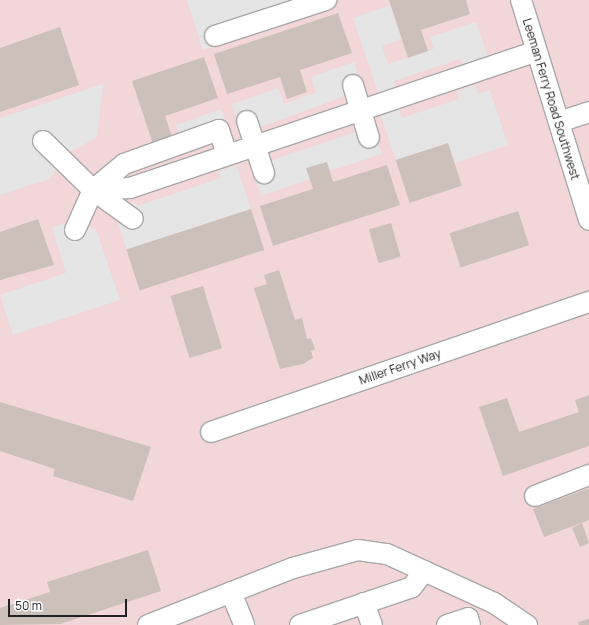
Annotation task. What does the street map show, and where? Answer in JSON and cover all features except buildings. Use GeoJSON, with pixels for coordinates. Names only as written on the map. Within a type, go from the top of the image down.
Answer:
{"type":"FeatureCollection","features":[{"type":"Feature","properties":{"kind":"street"},"geometry":{"type":"LineString","coordinates":[[215,36],[326,0]]}},
{"type":"Feature","properties":{"kind":"street","name":"Leeman Ferry Road Southwest"},"geometry":{"type":"LineString","coordinates":[[521,0],[589,220]]}},
{"type":"Feature","properties":{"kind":"street"},"geometry":{"type":"LineString","coordinates":[[92,190],[130,188],[536,51]]}},
{"type":"Feature","properties":{"kind":"street"},"geometry":{"type":"LineString","coordinates":[[353,85],[369,138]]}},
{"type":"Feature","properties":{"kind":"street"},"geometry":{"type":"LineString","coordinates":[[558,122],[589,112]]}},
{"type":"Feature","properties":{"kind":"street"},"geometry":{"type":"LineString","coordinates":[[247,121],[264,173]]}},
{"type":"Feature","properties":{"kind":"street"},"geometry":{"type":"LineString","coordinates":[[75,230],[92,190],[124,164],[219,130],[227,155]]}},
{"type":"Feature","properties":{"kind":"street"},"geometry":{"type":"LineString","coordinates":[[43,141],[92,190],[133,219]]}},
{"type":"Feature","properties":{"kind":"street","name":"Miller Ferry Way"},"geometry":{"type":"LineString","coordinates":[[211,432],[589,302]]}},
{"type":"Feature","properties":{"kind":"street"},"geometry":{"type":"LineString","coordinates":[[535,496],[589,475]]}},
{"type":"Feature","properties":{"kind":"street"},"geometry":{"type":"LineString","coordinates":[[148,625],[319,559],[358,550],[387,554],[468,591],[527,625]]}},
{"type":"Feature","properties":{"kind":"street"},"geometry":{"type":"LineString","coordinates":[[300,625],[412,587],[424,571]]}},
{"type":"Feature","properties":{"kind":"street"},"geometry":{"type":"LineString","coordinates":[[447,625],[469,621],[463,601],[468,591]]}},
{"type":"Feature","properties":{"kind":"street"},"geometry":{"type":"LineString","coordinates":[[231,592],[244,625]]}},
{"type":"Feature","properties":{"kind":"street"},"geometry":{"type":"LineString","coordinates":[[364,603],[372,625]]}},
{"type":"Feature","properties":{"kind":"shaded area"},"geometry":{"type":"Polygon","coordinates":[[[0,0],[589,0],[589,625],[0,625],[0,0]]]}},
{"type":"Feature","properties":{"kind":"shaded area"},"geometry":{"type":"Polygon","coordinates":[[[187,0],[304,0],[309,15],[203,50],[187,0]]]}},
{"type":"Feature","properties":{"kind":"shaded area"},"geometry":{"type":"Polygon","coordinates":[[[390,5],[402,39],[382,46],[388,64],[434,49],[430,37],[476,22],[488,57],[463,66],[460,59],[394,81],[396,89],[379,95],[353,18],[390,5]]]}},
{"type":"Feature","properties":{"kind":"shaded area"},"geometry":{"type":"Polygon","coordinates":[[[354,62],[367,97],[351,103],[348,95],[258,128],[244,138],[232,104],[278,88],[284,104],[316,92],[311,77],[354,62]]]}},
{"type":"Feature","properties":{"kind":"shaded area"},"geometry":{"type":"Polygon","coordinates":[[[103,84],[97,137],[65,155],[50,179],[0,195],[0,118],[103,84]]]}},
{"type":"Feature","properties":{"kind":"shaded area"},"geometry":{"type":"Polygon","coordinates":[[[475,85],[478,94],[490,90],[508,145],[455,163],[448,143],[396,160],[381,116],[399,110],[402,118],[459,99],[457,91],[475,85]]]}},
{"type":"Feature","properties":{"kind":"shaded area"},"geometry":{"type":"Polygon","coordinates":[[[221,109],[233,142],[181,138],[176,125],[221,109]]]}},
{"type":"Feature","properties":{"kind":"shaded area"},"geometry":{"type":"Polygon","coordinates":[[[371,122],[382,154],[330,171],[326,162],[307,168],[310,179],[261,196],[249,162],[264,157],[266,162],[356,132],[355,127],[371,122]]]}},
{"type":"Feature","properties":{"kind":"shaded area"},"geometry":{"type":"Polygon","coordinates":[[[236,165],[251,209],[127,250],[117,219],[135,200],[137,206],[221,178],[219,171],[236,165]]]}},
{"type":"Feature","properties":{"kind":"shaded area"},"geometry":{"type":"Polygon","coordinates":[[[67,222],[96,229],[120,300],[13,335],[0,295],[66,273],[52,228],[67,222]]]}}]}
